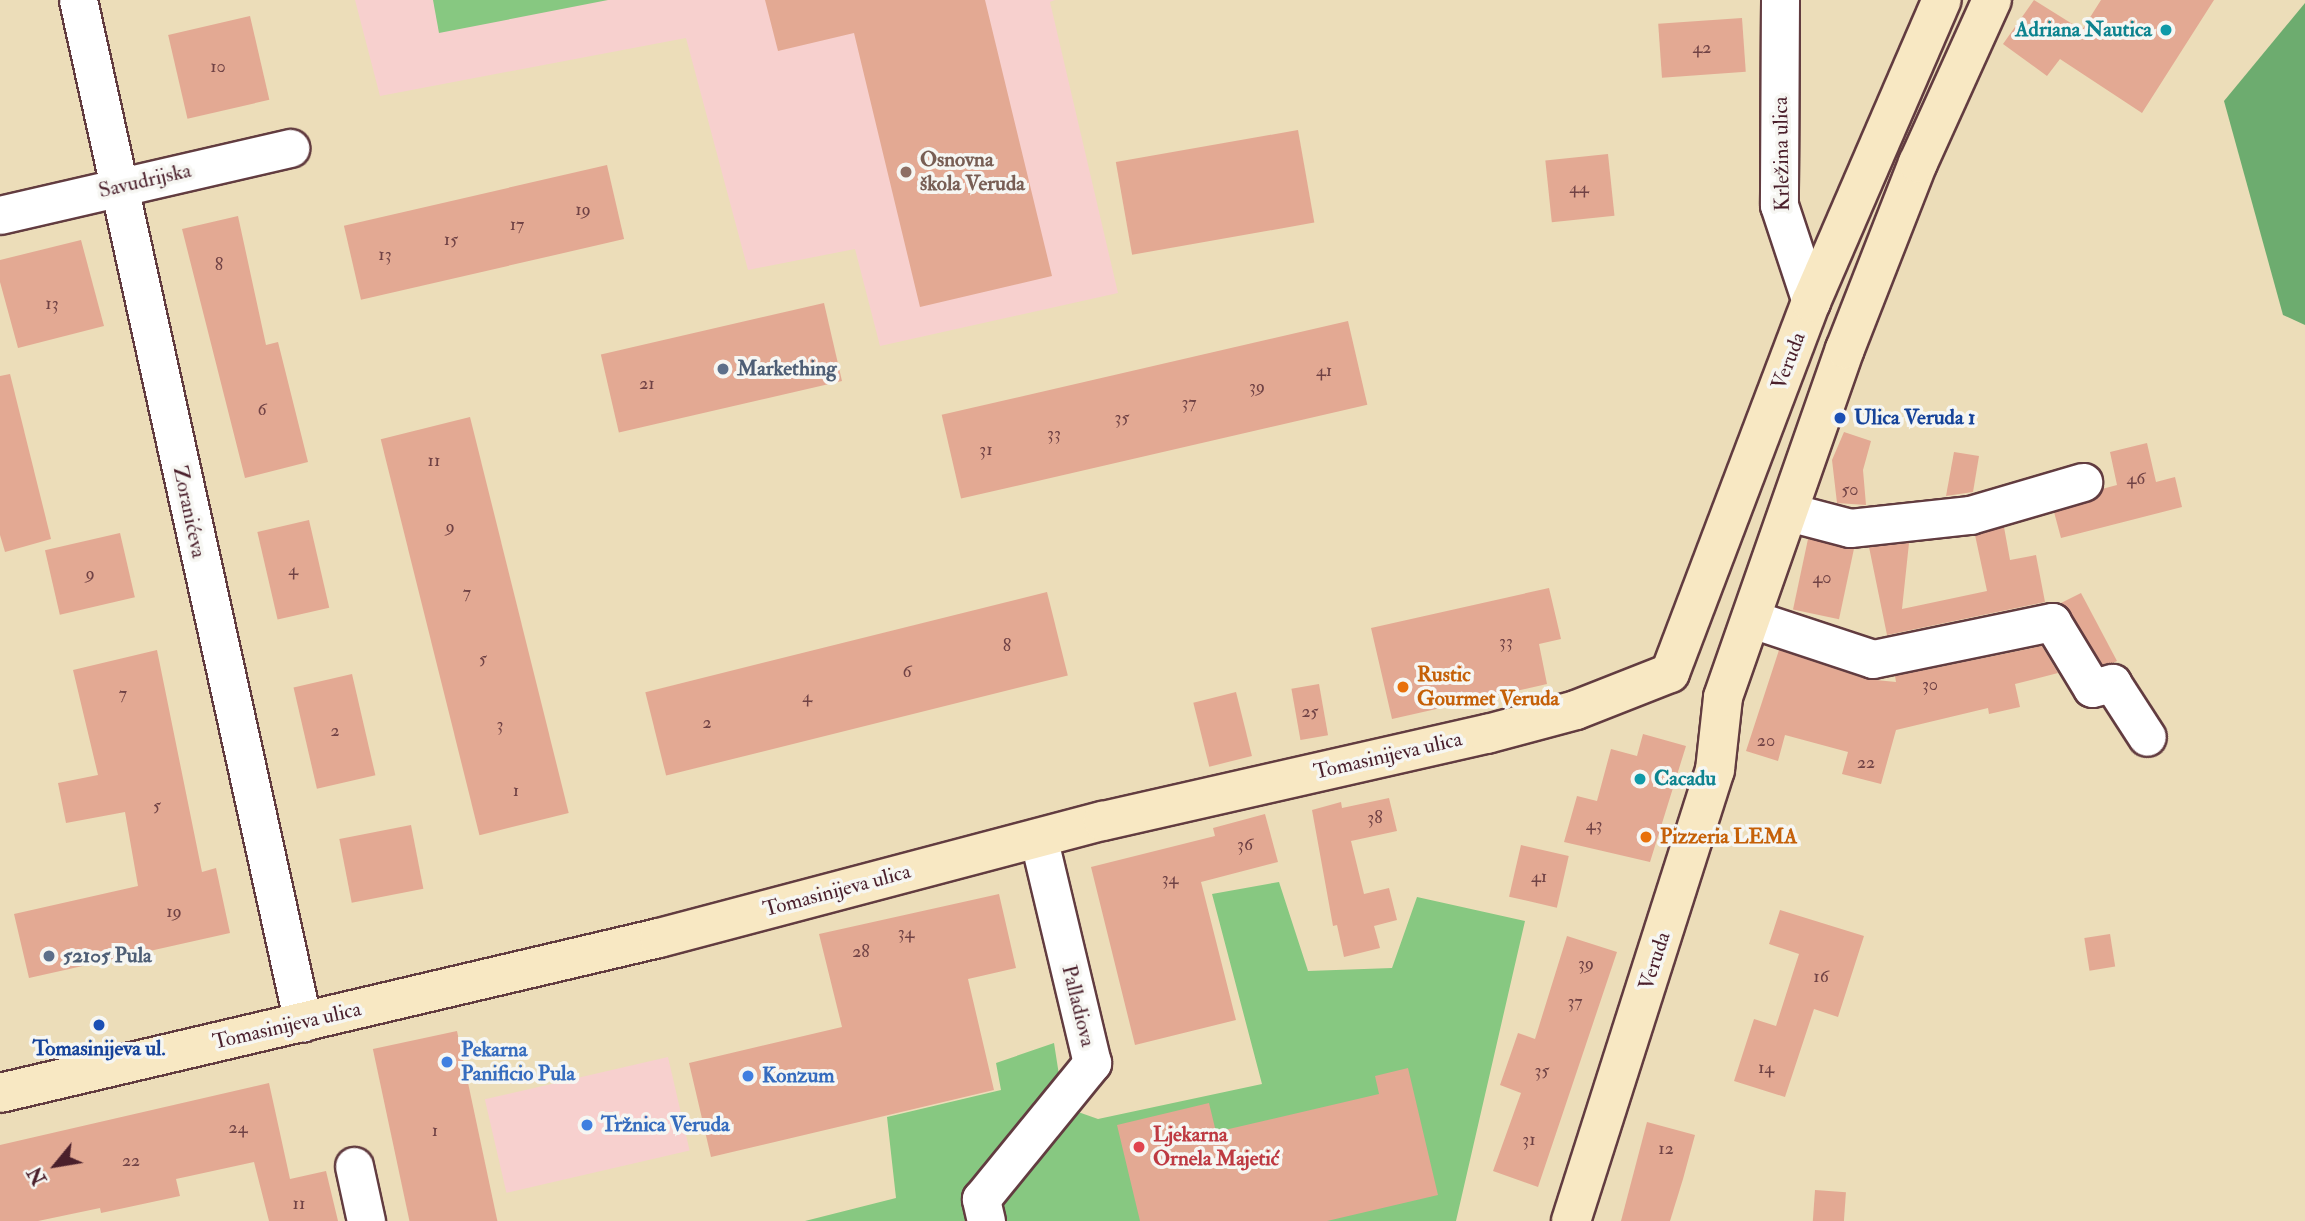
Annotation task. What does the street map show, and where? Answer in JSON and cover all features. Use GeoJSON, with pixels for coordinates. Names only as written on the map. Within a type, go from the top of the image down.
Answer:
{"type":"FeatureCollection","features":[{"type":"Feature","properties":{"kind":"main road","name":"Veruda"},"geometry":{"type":"LineString","coordinates":[[1670,673],[1811,302],[1942,0]]}},
{"type":"Feature","properties":{"kind":"main road","name":"Veruda"},"geometry":{"type":"LineString","coordinates":[[1571,1221],[1715,770],[1723,697],[1845,349],[1917,163],[1992,0]]}},
{"type":"Feature","properties":{"kind":"main road","name":"Tomasinijeva ulica"},"geometry":{"type":"LineString","coordinates":[[0,1093],[659,938],[1038,837],[1488,734],[1576,710],[1670,673]]}},
{"type":"Feature","properties":{"kind":"main road"},"geometry":{"type":"LineString","coordinates":[[1670,673],[1723,697]]}},
{"type":"Feature","properties":{"kind":"street","name":"Zoranićeva"},"geometry":{"type":"LineString","coordinates":[[78,0],[303,1023]]}},
{"type":"Feature","properties":{"kind":"street","name":"Krležina ulica"},"geometry":{"type":"LineString","coordinates":[[1780,0],[1779,205],[1811,302]]}},
{"type":"Feature","properties":{"kind":"street","name":"Savudrijska"},"geometry":{"type":"LineString","coordinates":[[0,215],[290,148]]}},
{"type":"Feature","properties":{"kind":"street"},"geometry":{"type":"LineString","coordinates":[[1789,512],[1850,528],[1970,515],[2083,482]]}},
{"type":"Feature","properties":{"kind":"street"},"geometry":{"type":"LineString","coordinates":[[1752,619],[1873,659],[2052,622],[2092,688],[2112,683],[2147,737]]}},
{"type":"Feature","properties":{"kind":"street","name":"Palladiova"},"geometry":{"type":"LineString","coordinates":[[986,1221],[981,1199],[1092,1063],[1038,837]]}},
{"type":"Feature","properties":{"kind":"street"},"geometry":{"type":"LineString","coordinates":[[354,1166],[366,1221]]}},
{"type":"Feature","properties":{"kind":"shaded area","name":"Osnovna škola Veruda"},"geometry":{"type":"Polygon","coordinates":[[[355,0],[1055,0],[1050,2],[1118,293],[880,346],[855,249],[748,270],[686,38],[380,96],[355,0]]]}},
{"type":"Feature","properties":{"kind":"shaded area","name":"Tržnica Veruda"},"geometry":{"type":"Polygon","coordinates":[[[668,1057],[690,1151],[506,1193],[485,1099],[668,1057]]]}},
{"type":"Feature","properties":{"kind":"green space"},"geometry":{"type":"Polygon","coordinates":[[[433,0],[608,0],[439,33],[433,0]]]}},
{"type":"Feature","properties":{"kind":"green space"},"geometry":{"type":"Polygon","coordinates":[[[2305,3],[2305,325],[2283,315],[2224,101],[2305,3]]]}},
{"type":"Feature","properties":{"kind":"green space"},"geometry":{"type":"Polygon","coordinates":[[[1279,882],[1308,971],[1392,968],[1417,897],[1525,921],[1456,1221],[805,1221],[896,1198],[887,1117],[1001,1090],[996,1063],[1054,1043],[1064,1107],[1098,1119],[1262,1084],[1212,894],[1279,882]]]}},
{"type":"Feature","properties":{"kind":"building"},"geometry":{"type":"Polygon","coordinates":[[[765,0],[985,0],[1052,276],[920,307],[854,33],[778,51],[765,0]]]}},
{"type":"Feature","properties":{"kind":"building"},"geometry":{"type":"Polygon","coordinates":[[[2034,0],[2082,30],[2101,0],[2214,0],[2142,113],[2060,59],[2047,76],[2003,44],[2034,0]]]}},
{"type":"Feature","properties":{"kind":"building"},"geometry":{"type":"Polygon","coordinates":[[[250,16],[269,100],[187,119],[168,35],[250,16]]]}},
{"type":"Feature","properties":{"kind":"building"},"geometry":{"type":"Polygon","coordinates":[[[1742,18],[1746,72],[1662,78],[1658,24],[1742,18]]]}},
{"type":"Feature","properties":{"kind":"building"},"geometry":{"type":"Polygon","coordinates":[[[1298,130],[1314,223],[1132,255],[1116,162],[1298,130]]]}},
{"type":"Feature","properties":{"kind":"building"},"geometry":{"type":"Polygon","coordinates":[[[1608,154],[1614,216],[1552,222],[1545,161],[1608,154]]]}},
{"type":"Feature","properties":{"kind":"building"},"geometry":{"type":"Polygon","coordinates":[[[607,165],[624,239],[361,300],[344,226],[607,165]]]}},
{"type":"Feature","properties":{"kind":"building"},"geometry":{"type":"Polygon","coordinates":[[[238,216],[266,345],[278,342],[308,462],[245,478],[182,229],[238,216]]]}},
{"type":"Feature","properties":{"kind":"building"},"geometry":{"type":"Polygon","coordinates":[[[81,240],[104,326],[18,348],[0,282],[0,260],[81,240]]]}},
{"type":"Feature","properties":{"kind":"building"},"geometry":{"type":"Polygon","coordinates":[[[824,303],[842,381],[619,432],[601,355],[824,303]]]}},
{"type":"Feature","properties":{"kind":"building"},"geometry":{"type":"Polygon","coordinates":[[[1348,321],[1367,405],[961,499],[942,415],[1348,321]]]}},
{"type":"Feature","properties":{"kind":"building"},"geometry":{"type":"Polygon","coordinates":[[[10,374],[51,539],[5,552],[0,535],[0,376],[10,374]]]}},
{"type":"Feature","properties":{"kind":"building"},"geometry":{"type":"Polygon","coordinates":[[[470,417],[569,813],[479,835],[381,439],[470,417]]]}},
{"type":"Feature","properties":{"kind":"building"},"geometry":{"type":"Polygon","coordinates":[[[1844,432],[1871,441],[1863,470],[1866,505],[1837,503],[1832,460],[1844,432]]]}},
{"type":"Feature","properties":{"kind":"building"},"geometry":{"type":"Polygon","coordinates":[[[2147,443],[2156,482],[2175,477],[2182,507],[2061,538],[2054,512],[2089,502],[2102,489],[2117,485],[2110,452],[2147,443]]]}},
{"type":"Feature","properties":{"kind":"building"},"geometry":{"type":"Polygon","coordinates":[[[1954,452],[1979,456],[1973,492],[1946,496],[1954,452]]]}},
{"type":"Feature","properties":{"kind":"building"},"geometry":{"type":"Polygon","coordinates":[[[309,520],[329,608],[278,620],[257,532],[309,520]]]}},
{"type":"Feature","properties":{"kind":"building"},"geometry":{"type":"Polygon","coordinates":[[[2004,527],[2010,560],[2036,555],[2045,602],[1887,635],[1869,547],[1909,543],[1902,609],[1987,591],[1975,535],[2004,527]]]}},
{"type":"Feature","properties":{"kind":"building"},"geometry":{"type":"Polygon","coordinates":[[[120,533],[135,597],[60,615],[45,550],[120,533]]]}},
{"type":"Feature","properties":{"kind":"building"},"geometry":{"type":"Polygon","coordinates":[[[1808,539],[1854,549],[1839,619],[1793,609],[1808,539]]]}},
{"type":"Feature","properties":{"kind":"building"},"geometry":{"type":"Polygon","coordinates":[[[1549,588],[1561,639],[1539,644],[1547,684],[1392,719],[1371,628],[1549,588]]]}},
{"type":"Feature","properties":{"kind":"building"},"geometry":{"type":"Polygon","coordinates":[[[1047,592],[1068,675],[666,776],[645,692],[1047,592]]]}},
{"type":"Feature","properties":{"kind":"building"},"geometry":{"type":"Polygon","coordinates":[[[2081,593],[2117,661],[2113,663],[2102,664],[2061,603],[2081,593]]]}},
{"type":"Feature","properties":{"kind":"building"},"geometry":{"type":"Polygon","coordinates":[[[2042,646],[2058,673],[2015,684],[2020,707],[1989,714],[1988,708],[1896,730],[1881,784],[1842,774],[1848,752],[1785,735],[1778,761],[1746,751],[1779,650],[1866,679],[1896,682],[1895,676],[2042,646]]]}},
{"type":"Feature","properties":{"kind":"building"},"geometry":{"type":"Polygon","coordinates":[[[157,650],[202,872],[216,868],[230,933],[29,978],[14,914],[138,886],[125,812],[66,823],[58,783],[98,775],[73,670],[157,650]]]}},
{"type":"Feature","properties":{"kind":"building"},"geometry":{"type":"Polygon","coordinates":[[[352,674],[375,775],[317,789],[294,687],[352,674]]]}},
{"type":"Feature","properties":{"kind":"building"},"geometry":{"type":"Polygon","coordinates":[[[1319,684],[1328,735],[1300,740],[1291,689],[1319,684]]]}},
{"type":"Feature","properties":{"kind":"building"},"geometry":{"type":"Polygon","coordinates":[[[1236,692],[1252,756],[1209,767],[1193,703],[1236,692]]]}},
{"type":"Feature","properties":{"kind":"building"},"geometry":{"type":"Polygon","coordinates":[[[1643,734],[1686,746],[1650,862],[1564,842],[1577,796],[1597,801],[1611,749],[1637,756],[1643,734]]]}},
{"type":"Feature","properties":{"kind":"building"},"geometry":{"type":"Polygon","coordinates":[[[1389,798],[1397,831],[1351,841],[1364,894],[1389,888],[1397,920],[1374,926],[1380,948],[1344,957],[1337,925],[1333,926],[1312,810],[1341,802],[1342,808],[1389,798]]]}},
{"type":"Feature","properties":{"kind":"building"},"geometry":{"type":"Polygon","coordinates":[[[1265,814],[1278,862],[1201,882],[1236,1020],[1135,1045],[1091,867],[1215,836],[1213,828],[1265,814]]]}},
{"type":"Feature","properties":{"kind":"building"},"geometry":{"type":"Polygon","coordinates":[[[411,825],[423,889],[352,903],[339,839],[411,825]]]}},
{"type":"Feature","properties":{"kind":"building"},"geometry":{"type":"Polygon","coordinates":[[[1521,845],[1569,856],[1557,908],[1509,897],[1521,845]]]}},
{"type":"Feature","properties":{"kind":"building"},"geometry":{"type":"Polygon","coordinates":[[[999,894],[1016,968],[968,979],[994,1090],[711,1157],[689,1063],[842,1027],[819,934],[999,894]]]}},
{"type":"Feature","properties":{"kind":"building"},"geometry":{"type":"Polygon","coordinates":[[[1780,910],[1864,936],[1838,1017],[1814,1009],[1785,1097],[1734,1081],[1754,1019],[1776,1026],[1799,954],[1769,944],[1780,910]]]}},
{"type":"Feature","properties":{"kind":"building"},"geometry":{"type":"Polygon","coordinates":[[[2110,934],[2115,967],[2089,971],[2084,938],[2110,934]]]}},
{"type":"Feature","properties":{"kind":"building"},"geometry":{"type":"Polygon","coordinates":[[[1567,936],[1617,952],[1538,1187],[1493,1171],[1521,1093],[1500,1085],[1518,1033],[1535,1039],[1567,936]]]}},
{"type":"Feature","properties":{"kind":"building"},"geometry":{"type":"Polygon","coordinates":[[[457,1031],[497,1221],[409,1221],[373,1049],[457,1031]]]}},
{"type":"Feature","properties":{"kind":"building"},"geometry":{"type":"Polygon","coordinates":[[[1408,1068],[1438,1195],[1327,1221],[1140,1221],[1117,1125],[1209,1103],[1216,1132],[1379,1094],[1375,1076],[1408,1068]]]}},
{"type":"Feature","properties":{"kind":"building"},"geometry":{"type":"Polygon","coordinates":[[[269,1083],[290,1179],[326,1171],[338,1221],[269,1221],[254,1162],[176,1179],[180,1196],[101,1213],[100,1208],[38,1221],[0,1221],[0,1145],[269,1083]]]}},
{"type":"Feature","properties":{"kind":"building"},"geometry":{"type":"Polygon","coordinates":[[[1647,1122],[1695,1135],[1670,1221],[1621,1221],[1647,1122]]]}},
{"type":"Feature","properties":{"kind":"building"},"geometry":{"type":"Polygon","coordinates":[[[1815,1190],[1846,1192],[1844,1221],[1813,1221],[1815,1190]]]}},
{"type":"Feature","properties":{"kind":"place","name":"Adriana Nautica"},"geometry":{"type":"Point","coordinates":[2166,30]}},
{"type":"Feature","properties":{"kind":"place","name":"Osnovna škola Veruda"},"geometry":{"type":"Point","coordinates":[906,172]}},
{"type":"Feature","properties":{"kind":"place","name":"Markething"},"geometry":{"type":"Point","coordinates":[723,369]}},
{"type":"Feature","properties":{"kind":"place","name":"Ulica Veruda 1"},"geometry":{"type":"Point","coordinates":[1840,418]}},
{"type":"Feature","properties":{"kind":"place","name":"Rustic Gourmet Veruda"},"geometry":{"type":"Point","coordinates":[1403,687]}},
{"type":"Feature","properties":{"kind":"place","name":"Cacadu"},"geometry":{"type":"Point","coordinates":[1640,779]}},
{"type":"Feature","properties":{"kind":"place","name":"Pizzeria LEMA"},"geometry":{"type":"Point","coordinates":[1646,837]}},
{"type":"Feature","properties":{"kind":"place","name":"52105 Pula"},"geometry":{"type":"Point","coordinates":[49,956]}},
{"type":"Feature","properties":{"kind":"place","name":"Tomasinijeva ul."},"geometry":{"type":"Point","coordinates":[99,1025]}},
{"type":"Feature","properties":{"kind":"place","name":"Pekarna Panificio Pula"},"geometry":{"type":"Point","coordinates":[447,1062]}},
{"type":"Feature","properties":{"kind":"place","name":"Konzum"},"geometry":{"type":"Point","coordinates":[748,1076]}},
{"type":"Feature","properties":{"kind":"place","name":"Tržnica Veruda"},"geometry":{"type":"Point","coordinates":[587,1125]}},
{"type":"Feature","properties":{"kind":"place","name":"Ljekarna Ornela Majetić"},"geometry":{"type":"Point","coordinates":[1139,1147]}}]}
